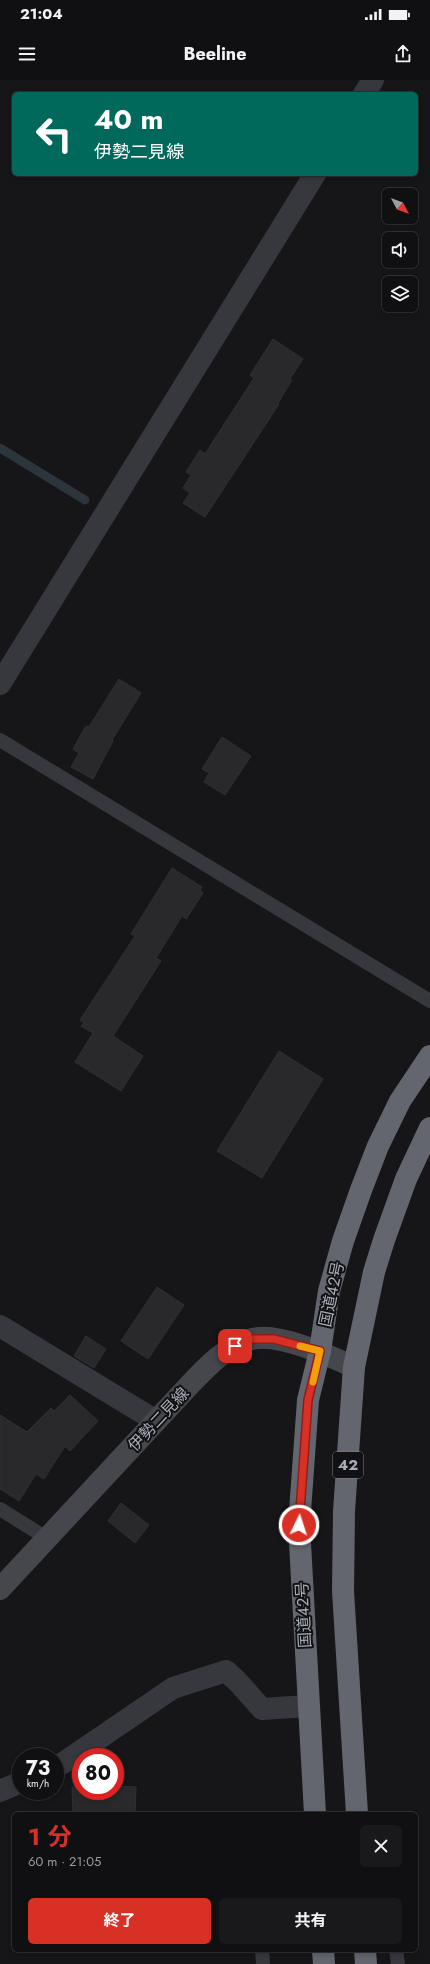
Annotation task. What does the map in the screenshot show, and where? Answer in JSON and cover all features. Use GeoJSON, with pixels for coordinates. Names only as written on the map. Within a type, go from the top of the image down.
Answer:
{"type":"FeatureCollection","features":[{"type":"Feature","properties":{"kind":"highway","name":"国道42号"},"geometry":{"type":"LineString","coordinates":[[315,1812],[299,1525],[308,1400],[320,1351],[329,1292],[343,1241],[361,1190],[378,1146],[400,1101],[430,1056]]}},
{"type":"Feature","properties":{"kind":"highway","name":"42"},"geometry":{"type":"LineString","coordinates":[[357,1812],[343,1591],[344,1511],[354,1367],[374,1272],[384,1240],[406,1179],[430,1128]]}},
{"type":"Feature","properties":{"kind":"highway"},"geometry":{"type":"LineString","coordinates":[[323,1952],[324,1964]]}},
{"type":"Feature","properties":{"kind":"highway"},"geometry":{"type":"LineString","coordinates":[[365,1952],[366,1964]]}},
{"type":"Feature","properties":{"kind":"main road","name":"伊勢二見線"},"geometry":{"type":"LineString","coordinates":[[0,1590],[214,1360],[235,1346],[253,1339],[274,1339],[320,1351],[354,1367]]}},
{"type":"Feature","properties":{"kind":"street"},"geometry":{"type":"LineString","coordinates":[[365,92],[373,80]]}},
{"type":"Feature","properties":{"kind":"street"},"geometry":{"type":"LineString","coordinates":[[0,684],[314,176]]}},
{"type":"Feature","properties":{"kind":"street"},"geometry":{"type":"LineString","coordinates":[[0,1326],[156,1421]]}},
{"type":"Feature","properties":{"kind":"street"},"geometry":{"type":"LineString","coordinates":[[64,1762],[173,1688],[212,1674],[226,1671],[237,1681],[262,1710],[308,1706]]}},
{"type":"Feature","properties":{"kind":"street"},"geometry":{"type":"LineString","coordinates":[[0,1791],[12,1786]]}},
{"type":"Feature","properties":{"kind":"lane"},"geometry":{"type":"LineString","coordinates":[[0,740],[430,1001]]}},
{"type":"Feature","properties":{"kind":"lane"},"geometry":{"type":"LineString","coordinates":[[0,1509],[48,1540]]}},
{"type":"Feature","properties":{"kind":"lane"},"geometry":{"type":"LineString","coordinates":[[262,1952],[263,1964]]}},
{"type":"Feature","properties":{"kind":"lane"},"geometry":{"type":"LineString","coordinates":[[396,1952],[398,1964]]}},
{"type":"Feature","properties":{"kind":"building"},"geometry":{"type":"Polygon","coordinates":[[[273,339],[303,359],[290,379],[292,380],[278,403],[279,404],[205,517],[183,503],[190,493],[183,488],[191,475],[186,472],[200,450],[205,454],[254,378],[250,375],[273,339]]]}},
{"type":"Feature","properties":{"kind":"building"},"geometry":{"type":"Polygon","coordinates":[[[119,679],[141,693],[112,740],[113,741],[93,779],[71,767],[79,753],[73,749],[86,726],[89,727],[119,679]]]}},
{"type":"Feature","properties":{"kind":"building"},"geometry":{"type":"Polygon","coordinates":[[[222,737],[251,756],[225,795],[204,782],[209,773],[202,769],[222,737]]]}},
{"type":"Feature","properties":{"kind":"building"},"geometry":{"type":"Polygon","coordinates":[[[172,868],[202,887],[200,890],[203,893],[186,919],[182,916],[156,958],[161,961],[113,1036],[143,1056],[121,1091],[75,1062],[93,1033],[81,1026],[84,1023],[80,1020],[135,936],[131,934],[172,868]]]}},
{"type":"Feature","properties":{"kind":"building"},"geometry":{"type":"Polygon","coordinates":[[[279,1051],[323,1079],[262,1178],[217,1151],[279,1051]]]}},
{"type":"Feature","properties":{"kind":"building"},"geometry":{"type":"Polygon","coordinates":[[[157,1287],[184,1305],[148,1359],[121,1341],[157,1287]]]}},
{"type":"Feature","properties":{"kind":"building"},"geometry":{"type":"Polygon","coordinates":[[[86,1336],[106,1349],[94,1368],[74,1356],[86,1336]]]}},
{"type":"Feature","properties":{"kind":"building"},"geometry":{"type":"Polygon","coordinates":[[[70,1395],[98,1421],[70,1451],[65,1446],[44,1479],[36,1474],[19,1501],[0,1489],[0,1415],[27,1432],[51,1408],[54,1411],[70,1395]]]}},
{"type":"Feature","properties":{"kind":"building"},"geometry":{"type":"Polygon","coordinates":[[[121,1503],[149,1525],[135,1543],[108,1521],[121,1503]]]}},
{"type":"Feature","properties":{"kind":"building"},"geometry":{"type":"Polygon","coordinates":[[[124,1786],[136,1787],[135,1812],[73,1812],[72,1800],[124,1800],[124,1786]]]}},
{"type":"Feature","properties":{"kind":"waterway"},"geometry":{"type":"LineString","coordinates":[[0,448],[85,500]]}},
{"type":"Feature","properties":{"kind":"slow traffic"},"geometry":{"type":"LineString","coordinates":[[300,1346],[320,1351],[313,1382]]}},
{"type":"Feature","properties":{"kind":"route"},"geometry":{"type":"LineString","coordinates":[[235,1346],[253,1339],[274,1339],[320,1351],[308,1400],[299,1525]]}}]}
